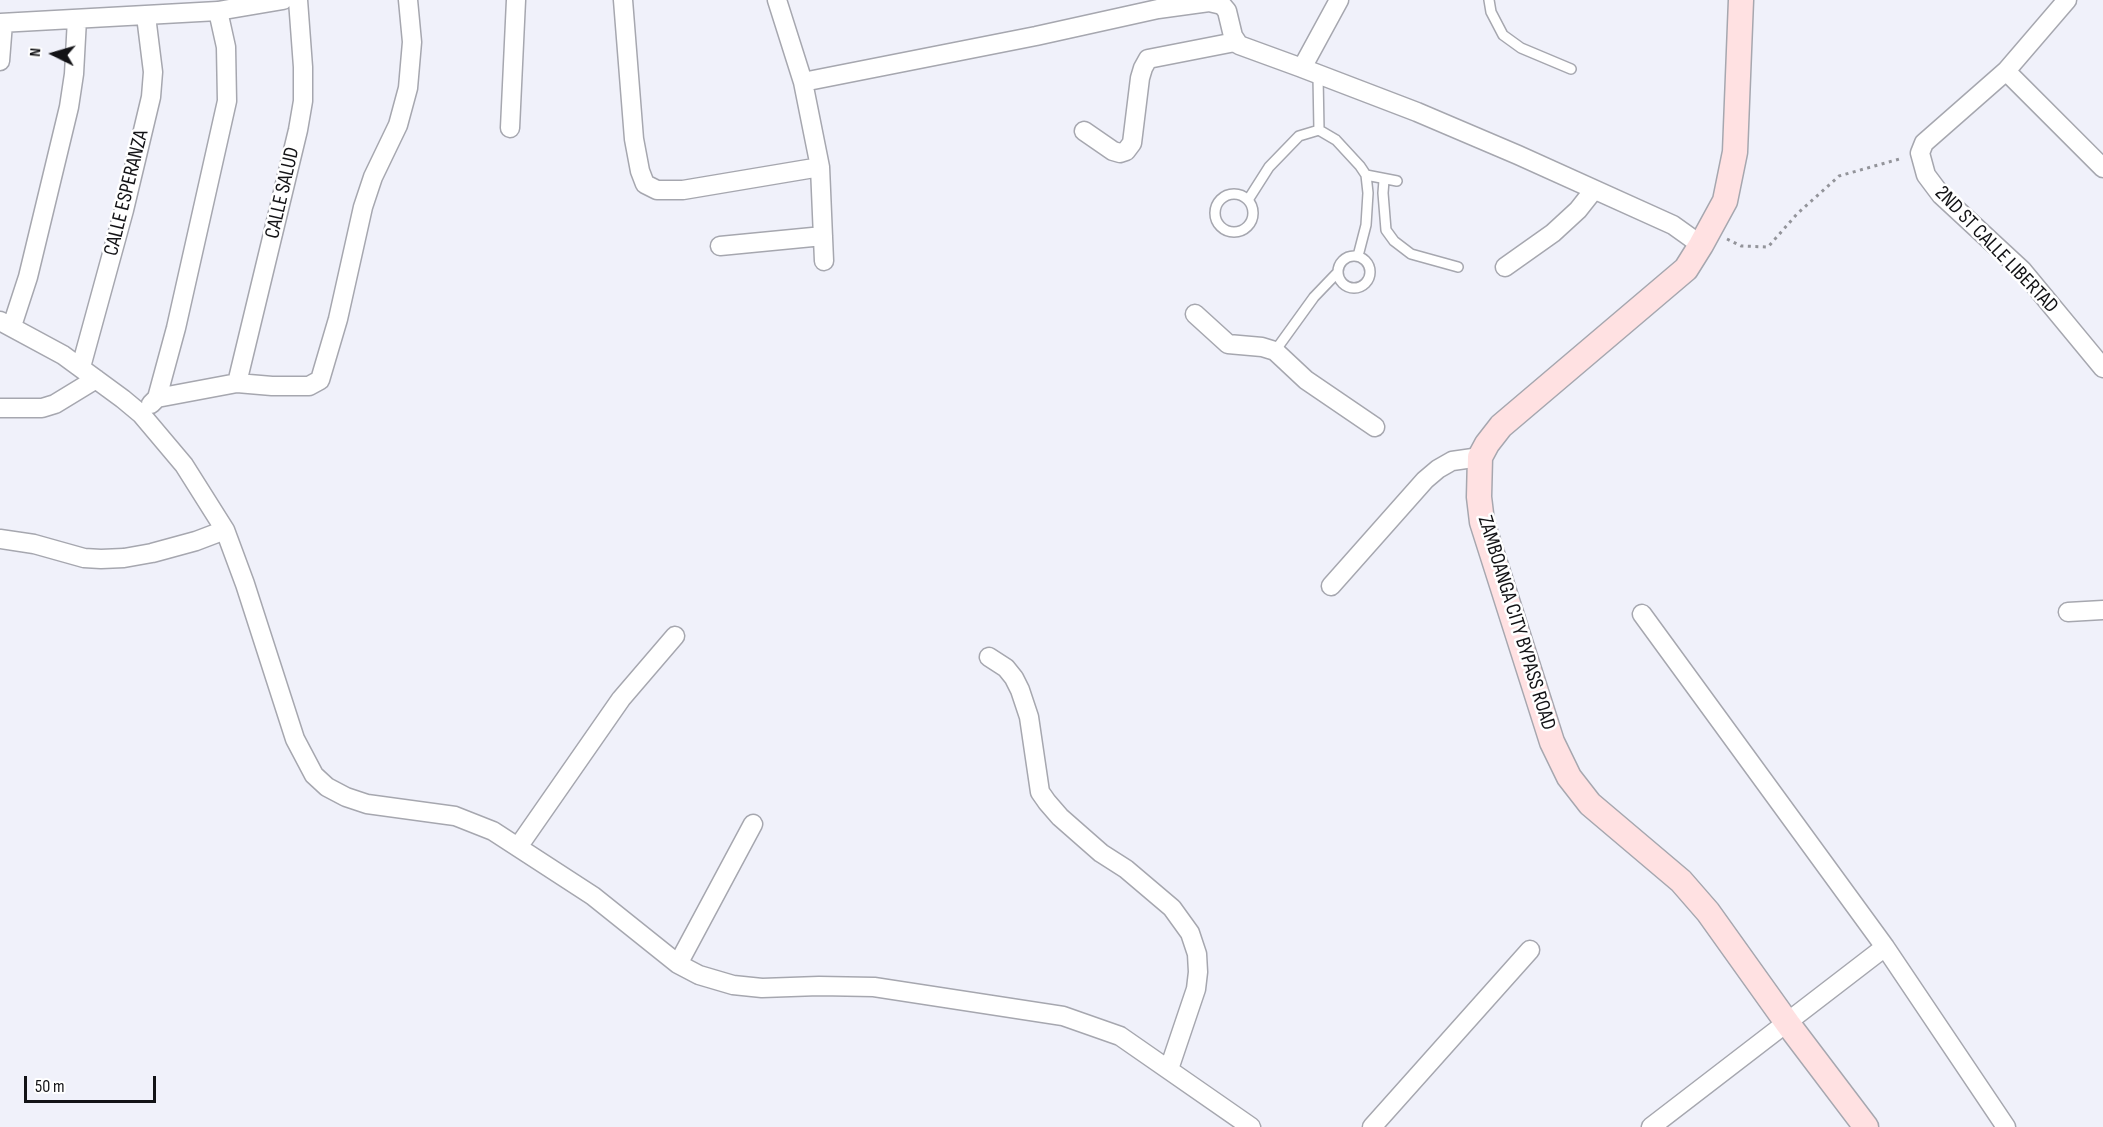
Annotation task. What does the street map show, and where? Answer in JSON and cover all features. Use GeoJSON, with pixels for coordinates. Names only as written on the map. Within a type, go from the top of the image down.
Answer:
{"type":"FeatureCollection","features":[{"type":"Feature","properties":{"kind":"main road"},"geometry":{"type":"LineString","coordinates":[[1480,458],[1487,444],[1501,426],[1686,269],[1706,237],[1725,201],[1735,152],[1741,0]]}},
{"type":"Feature","properties":{"kind":"main road","name":"ZAMBOANGA CITY BYPASS ROAD"},"geometry":{"type":"LineString","coordinates":[[1480,458],[1479,497],[1482,522],[1552,742],[1569,777],[1590,804],[1681,882],[1708,912],[1788,1024],[1866,1127]]}},
{"type":"Feature","properties":{"kind":"street"},"geometry":{"type":"LineString","coordinates":[[0,61],[2,23],[218,11],[283,0]]}},
{"type":"Feature","properties":{"kind":"street","name":"CALLE SALUD"},"geometry":{"type":"LineString","coordinates":[[237,383],[303,101],[298,0]]}},
{"type":"Feature","properties":{"kind":"street"},"geometry":{"type":"LineString","coordinates":[[157,398],[237,383],[309,386],[320,380],[340,309],[363,207],[373,177],[398,126],[408,88],[412,42],[408,0]]}},
{"type":"Feature","properties":{"kind":"street"},"geometry":{"type":"LineString","coordinates":[[510,128],[516,0]]}},
{"type":"Feature","properties":{"kind":"street"},"geometry":{"type":"LineString","coordinates":[[623,0],[634,139],[645,184],[657,190],[683,190],[820,167]]}},
{"type":"Feature","properties":{"kind":"street"},"geometry":{"type":"LineString","coordinates":[[777,0],[803,82],[820,167],[824,261]]}},
{"type":"Feature","properties":{"kind":"street"},"geometry":{"type":"LineString","coordinates":[[1920,153],[1924,143],[2006,71],[2067,0]]}},
{"type":"Feature","properties":{"kind":"street"},"geometry":{"type":"LineString","coordinates":[[1310,72],[1336,1]]}},
{"type":"Feature","properties":{"kind":"street"},"geometry":{"type":"LineString","coordinates":[[803,82],[1188,4],[1209,2],[1221,5],[1227,11],[1235,42]]}},
{"type":"Feature","properties":{"kind":"street"},"geometry":{"type":"LineString","coordinates":[[141,414],[157,398],[176,327],[227,101],[226,47],[218,11]]}},
{"type":"Feature","properties":{"kind":"street","name":"CALLE ESPERANZA"},"geometry":{"type":"LineString","coordinates":[[81,367],[124,210],[151,97],[153,72],[146,16]]}},
{"type":"Feature","properties":{"kind":"street"},"geometry":{"type":"LineString","coordinates":[[77,19],[74,74],[69,107],[28,277],[6,323],[81,367],[141,414],[184,465],[225,530],[245,584],[295,739],[314,775],[327,787],[367,804],[455,816],[493,831],[593,896],[678,964],[699,975],[733,985],[762,988],[874,987],[1063,1016],[1120,1036],[1251,1127]]}},
{"type":"Feature","properties":{"kind":"street"},"geometry":{"type":"LineString","coordinates":[[1084,131],[1113,152],[1126,151],[1132,143],[1140,78],[1148,58],[1235,42],[1417,112],[1518,154],[1593,191],[1706,237]]}},
{"type":"Feature","properties":{"kind":"street"},"geometry":{"type":"LineString","coordinates":[[2006,71],[2103,168]]}},
{"type":"Feature","properties":{"kind":"street","name":"2ND ST CALLE LIBERTAD"},"geometry":{"type":"LineString","coordinates":[[1920,153],[1926,175],[1941,195],[2022,270],[2103,368]]}},
{"type":"Feature","properties":{"kind":"street"},"geometry":{"type":"LineString","coordinates":[[1505,267],[1553,233],[1578,210],[1593,191]]}},
{"type":"Feature","properties":{"kind":"street"},"geometry":{"type":"LineString","coordinates":[[720,246],[823,236]]}},
{"type":"Feature","properties":{"kind":"street"},"geometry":{"type":"LineString","coordinates":[[1195,315],[1228,344],[1262,347],[1275,351],[1306,380],[1375,427]]}},
{"type":"Feature","properties":{"kind":"street"},"geometry":{"type":"LineString","coordinates":[[0,408],[42,408],[55,404],[96,379]]}},
{"type":"Feature","properties":{"kind":"street"},"geometry":{"type":"LineString","coordinates":[[1331,586],[1425,480],[1452,461],[1480,458]]}},
{"type":"Feature","properties":{"kind":"street"},"geometry":{"type":"LineString","coordinates":[[1,539],[34,544],[84,558],[101,559],[152,553],[225,530]]}},
{"type":"Feature","properties":{"kind":"street"},"geometry":{"type":"LineString","coordinates":[[2068,612],[2103,610]]}},
{"type":"Feature","properties":{"kind":"street"},"geometry":{"type":"LineString","coordinates":[[1642,614],[1885,947],[2006,1127]]}},
{"type":"Feature","properties":{"kind":"street"},"geometry":{"type":"LineString","coordinates":[[518,847],[621,699],[675,636]]}},
{"type":"Feature","properties":{"kind":"street"},"geometry":{"type":"LineString","coordinates":[[989,657],[1006,668],[1020,690],[1029,717],[1040,792],[1047,802],[1060,817],[1101,853],[1126,869],[1172,908],[1190,933],[1197,954],[1196,989],[1169,1069]]}},
{"type":"Feature","properties":{"kind":"street"},"geometry":{"type":"LineString","coordinates":[[678,964],[753,824]]}},
{"type":"Feature","properties":{"kind":"street"},"geometry":{"type":"LineString","coordinates":[[1651,1127],[1788,1024],[1885,947]]}},
{"type":"Feature","properties":{"kind":"street"},"geometry":{"type":"LineString","coordinates":[[1372,1127],[1530,950]]}},
{"type":"Feature","properties":{"kind":"lane"},"geometry":{"type":"LineString","coordinates":[[1489,0],[1491,12],[1503,34],[1521,48],[1571,69]]}},
{"type":"Feature","properties":{"kind":"lane"},"geometry":{"type":"LineString","coordinates":[[1310,72],[1319,129]]}},
{"type":"Feature","properties":{"kind":"lane"},"geometry":{"type":"LineString","coordinates":[[1248,200],[1269,167],[1299,136],[1319,129],[1341,145],[1366,175],[1368,193],[1366,225],[1358,256]]}},
{"type":"Feature","properties":{"kind":"lane"},"geometry":{"type":"LineString","coordinates":[[1366,175],[1397,181]]}},
{"type":"Feature","properties":{"kind":"lane"},"geometry":{"type":"LineString","coordinates":[[1384,180],[1386,230],[1394,241],[1411,254],[1458,267]]}},
{"type":"Feature","properties":{"kind":"lane"},"geometry":{"type":"LineString","coordinates":[[1230,194],[1240,195],[1248,200],[1253,209],[1252,219],[1247,227],[1238,232],[1228,231],[1220,226],[1215,217],[1216,207],[1221,199],[1230,194]]}},
{"type":"Feature","properties":{"kind":"lane"},"geometry":{"type":"LineString","coordinates":[[1275,351],[1314,297],[1338,272],[1345,259],[1358,256],[1366,261],[1370,268],[1367,282],[1360,287],[1353,288],[1340,280],[1338,272]]}},
{"type":"Feature","properties":{"kind":"path"},"geometry":{"type":"LineString","coordinates":[[1706,237],[1752,248],[1768,247],[1797,214],[1839,176],[1920,153]]}}]}
